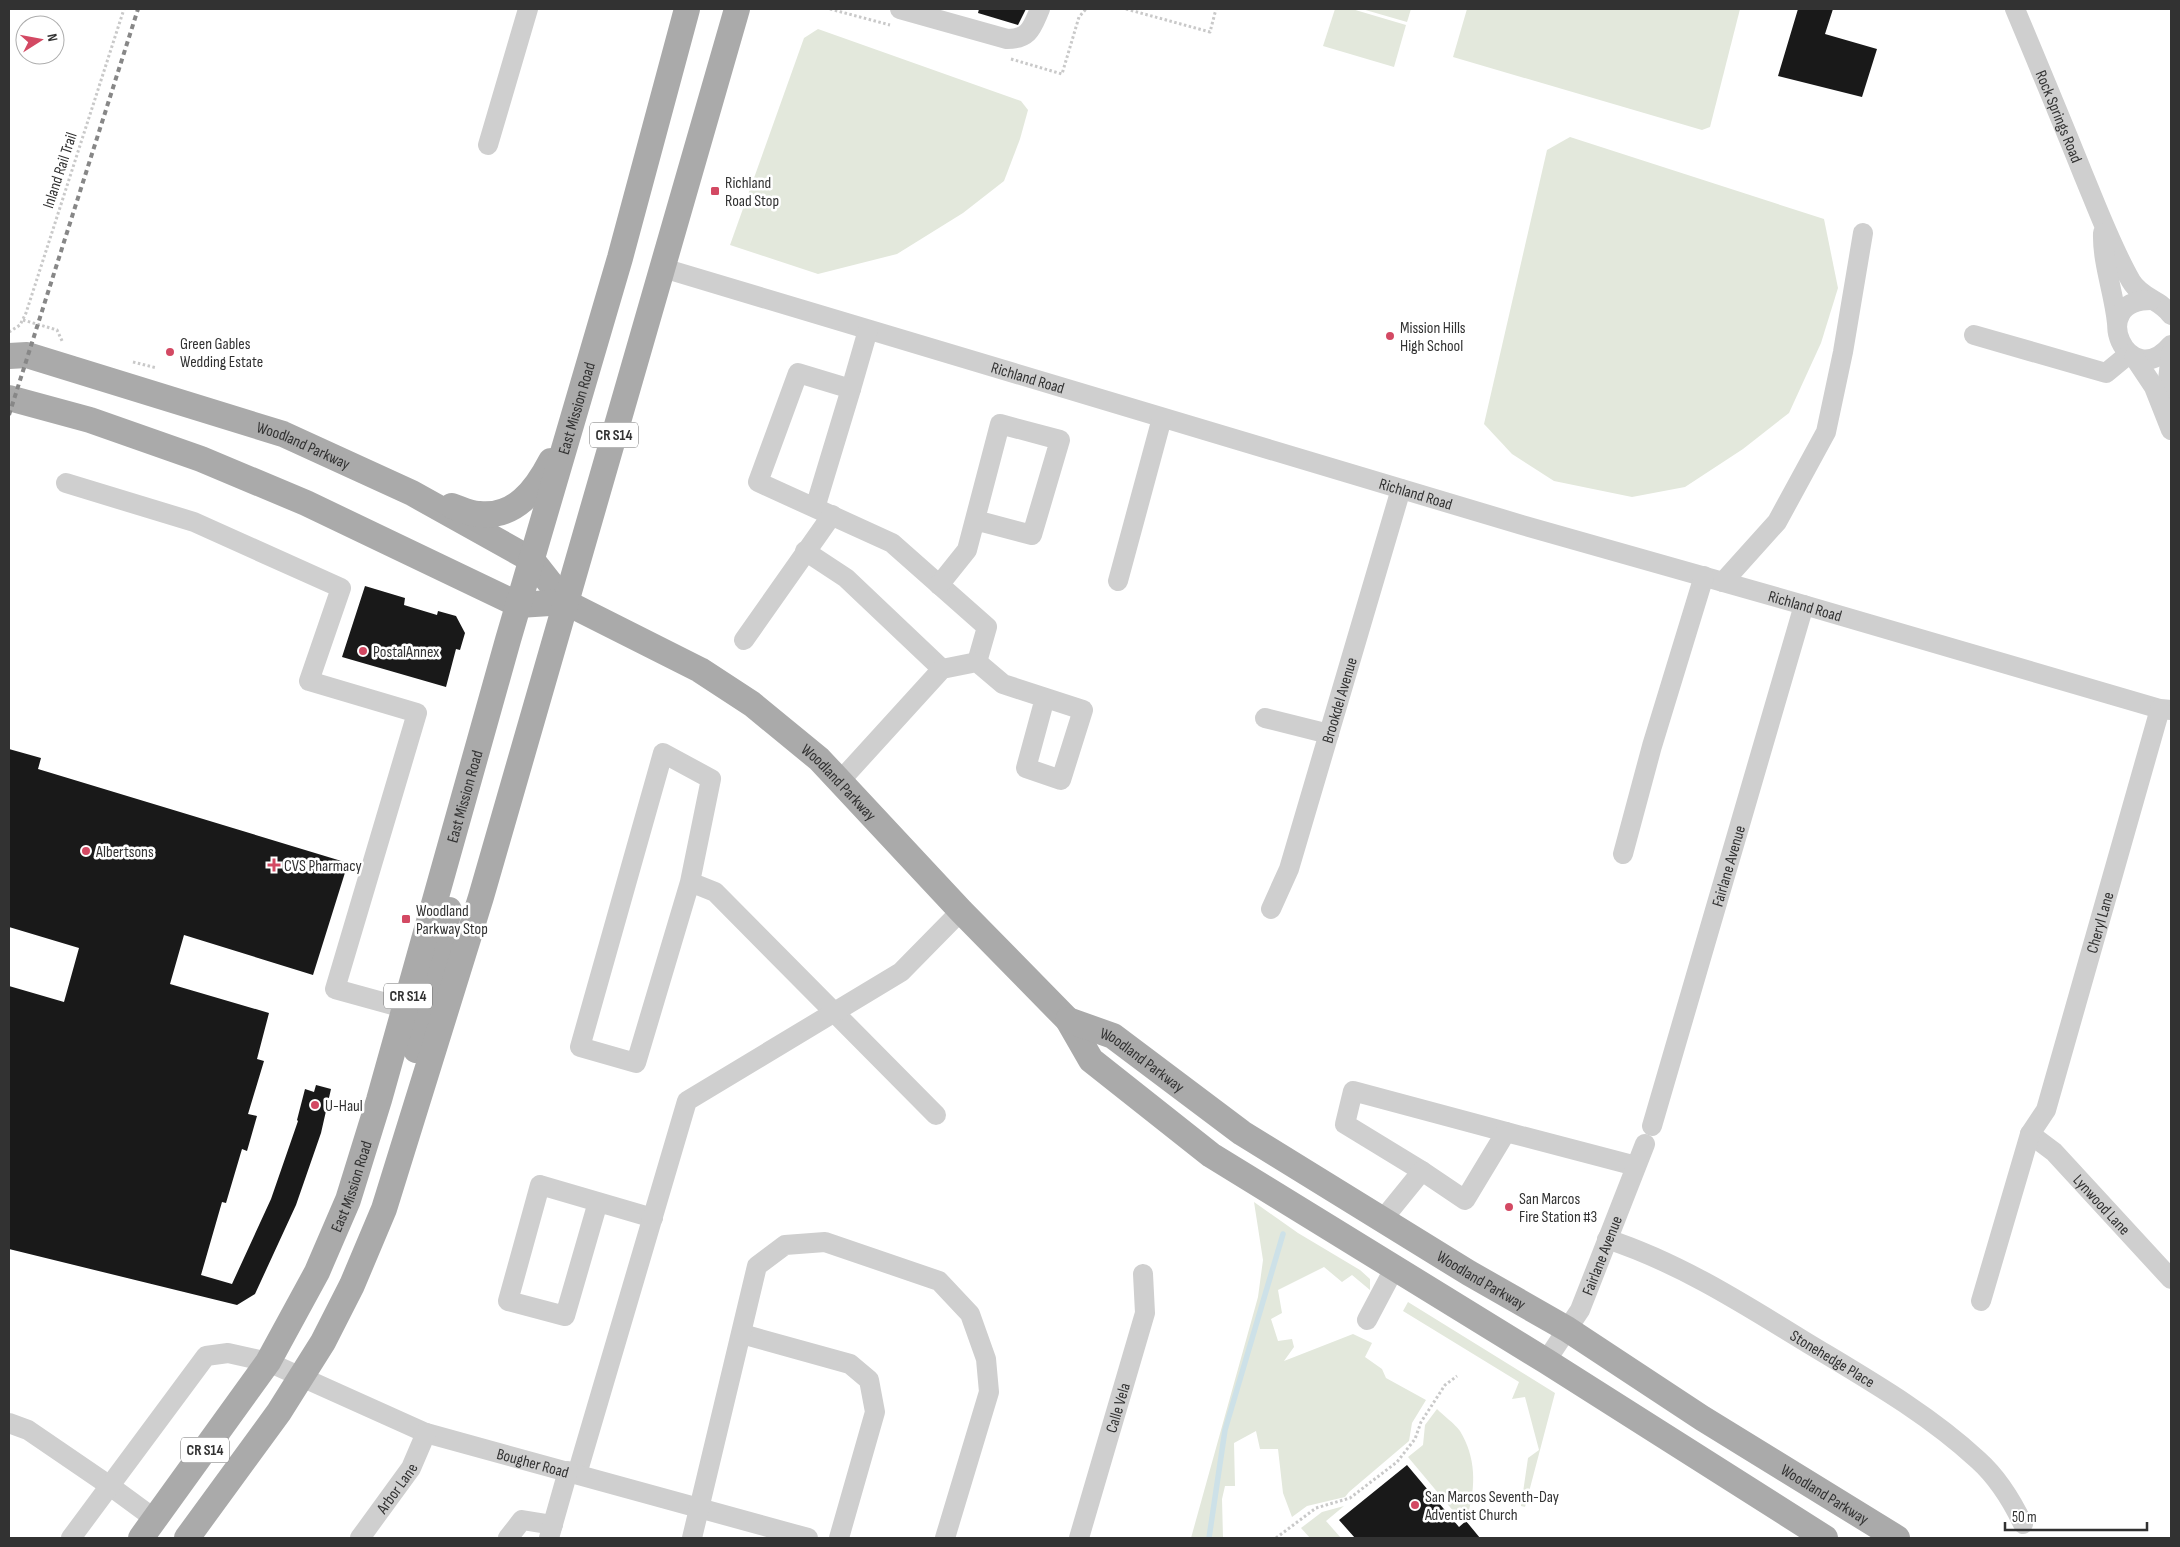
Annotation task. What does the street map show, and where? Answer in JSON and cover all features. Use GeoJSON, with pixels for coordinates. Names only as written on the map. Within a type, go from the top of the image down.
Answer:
{"type":"FeatureCollection","features":[{"type":"Feature","properties":{"kind":"main road","name":"East Mission Road"},"geometry":{"type":"LineString","coordinates":[[148,1529],[268,1362],[318,1272],[348,1200],[620,258],[687,9]]}},
{"type":"Feature","properties":{"kind":"main road","name":"CR S14"},"geometry":{"type":"LineString","coordinates":[[187,1538],[279,1412],[323,1342],[352,1285],[384,1209],[481,897],[738,9]]}},
{"type":"Feature","properties":{"kind":"main road","name":"Woodland Parkway"},"geometry":{"type":"LineString","coordinates":[[9,356],[27,355],[283,434],[412,493],[532,560],[565,602],[700,670],[752,704],[819,759],[961,911],[1068,1020],[1091,1060],[1211,1154],[1546,1361],[1825,1538]]}},
{"type":"Feature","properties":{"kind":"main road"},"geometry":{"type":"LineString","coordinates":[[9,398],[90,420],[201,459],[306,503],[519,605],[565,602]]}},
{"type":"Feature","properties":{"kind":"main road"},"geometry":{"type":"LineString","coordinates":[[412,493],[479,514],[513,508],[528,497],[541,481],[573,419]]}},
{"type":"Feature","properties":{"kind":"main road"},"geometry":{"type":"LineString","coordinates":[[408,1134],[408,1083],[460,861],[456,853],[448,850]]}},
{"type":"Feature","properties":{"kind":"main road","name":"Woodland Parkway"},"geometry":{"type":"LineString","coordinates":[[1068,1020],[1113,1036],[1242,1133],[1470,1273],[1567,1329],[1702,1418],[1897,1538]]}},
{"type":"Feature","properties":{"kind":"street"},"geometry":{"type":"LineString","coordinates":[[488,144],[528,9]]}},
{"type":"Feature","properties":{"kind":"street"},"geometry":{"type":"LineString","coordinates":[[900,9],[1007,39],[1018,39],[1025,35],[1032,28],[1040,9]]}},
{"type":"Feature","properties":{"kind":"street","name":"Rock Springs Road"},"geometry":{"type":"LineString","coordinates":[[2015,9],[2104,223],[2132,283],[2163,305]]}},
{"type":"Feature","properties":{"kind":"street","name":"Rock Springs Road"},"geometry":{"type":"LineString","coordinates":[[2104,223],[2102,244],[2115,299],[2117,323]]}},
{"type":"Feature","properties":{"kind":"street"},"geometry":{"type":"LineString","coordinates":[[1623,854],[1652,746],[1714,579],[1777,522],[1826,432],[1843,352],[1863,234]]}},
{"type":"Feature","properties":{"kind":"street","name":"Richland Road"},"geometry":{"type":"LineString","coordinates":[[663,268],[1522,526],[1714,579],[2166,710]]}},
{"type":"Feature","properties":{"kind":"street"},"geometry":{"type":"LineString","coordinates":[[2163,305],[2142,300],[2124,309],[2117,323],[2118,338],[2154,387],[2171,430]]}},
{"type":"Feature","properties":{"kind":"street"},"geometry":{"type":"LineString","coordinates":[[744,640],[805,551],[823,512],[851,389],[868,330]]}},
{"type":"Feature","properties":{"kind":"street"},"geometry":{"type":"LineString","coordinates":[[1974,335],[2106,373],[2131,355]]}},
{"type":"Feature","properties":{"kind":"street"},"geometry":{"type":"LineString","coordinates":[[2131,355],[2146,360],[2165,353],[2171,345]]}},
{"type":"Feature","properties":{"kind":"street"},"geometry":{"type":"LineString","coordinates":[[2171,353],[2168,380],[2171,395]]}},
{"type":"Feature","properties":{"kind":"street"},"geometry":{"type":"LineString","coordinates":[[851,389],[798,373],[758,482],[892,543],[987,626],[977,662]]}},
{"type":"Feature","properties":{"kind":"street"},"geometry":{"type":"LineString","coordinates":[[1118,581],[1162,418]]}},
{"type":"Feature","properties":{"kind":"street"},"geometry":{"type":"LineString","coordinates":[[939,584],[967,550],[1000,424],[1060,440],[1032,535],[975,520]]}},
{"type":"Feature","properties":{"kind":"street"},"geometry":{"type":"LineString","coordinates":[[66,483],[194,522],[341,588],[309,681],[418,713],[335,989],[404,1008]]}},
{"type":"Feature","properties":{"kind":"street","name":"Brookdel Avenue"},"geometry":{"type":"LineString","coordinates":[[1271,909],[1289,869],[1401,489]]}},
{"type":"Feature","properties":{"kind":"street"},"geometry":{"type":"LineString","coordinates":[[805,551],[846,578],[942,669]]}},
{"type":"Feature","properties":{"kind":"street","name":"Fairlane Avenue"},"geometry":{"type":"LineString","coordinates":[[1546,1361],[1580,1310],[1648,1135],[1804,605]]}},
{"type":"Feature","properties":{"kind":"street"},"geometry":{"type":"LineString","coordinates":[[840,781],[942,669],[977,662]]}},
{"type":"Feature","properties":{"kind":"street"},"geometry":{"type":"LineString","coordinates":[[977,662],[1004,684],[1046,698]]}},
{"type":"Feature","properties":{"kind":"street","name":"Cheryl Lane"},"geometry":{"type":"LineString","coordinates":[[1981,1301],[2030,1134],[2046,1110],[2166,710]]}},
{"type":"Feature","properties":{"kind":"street"},"geometry":{"type":"LineString","coordinates":[[1265,718],[1329,734]]}},
{"type":"Feature","properties":{"kind":"street"},"geometry":{"type":"LineString","coordinates":[[664,753],[711,779],[690,882],[636,1063],[580,1047],[664,753]]}},
{"type":"Feature","properties":{"kind":"street"},"geometry":{"type":"LineString","coordinates":[[690,882],[715,892],[936,1115]]}},
{"type":"Feature","properties":{"kind":"street"},"geometry":{"type":"LineString","coordinates":[[508,1538],[522,1520],[551,1531],[572,1473],[653,1218],[687,1101],[901,972],[961,911]]}},
{"type":"Feature","properties":{"kind":"street"},"geometry":{"type":"LineString","coordinates":[[1506,1132],[1465,1200],[1345,1124],[1353,1091],[1636,1166]]}},
{"type":"Feature","properties":{"kind":"street","name":"Lynwood Lane"},"geometry":{"type":"LineString","coordinates":[[2030,1134],[2054,1152],[2171,1279]]}},
{"type":"Feature","properties":{"kind":"street"},"geometry":{"type":"LineString","coordinates":[[1383,1219],[1422,1171]]}},
{"type":"Feature","properties":{"kind":"street"},"geometry":{"type":"LineString","coordinates":[[598,1202],[565,1316],[508,1302],[540,1185],[653,1218]]}},
{"type":"Feature","properties":{"kind":"street","name":"Stonehedge Place"},"geometry":{"type":"LineString","coordinates":[[1607,1239],[1633,1247],[1704,1280],[1896,1397],[1979,1461],[2013,1502],[2023,1524]]}},
{"type":"Feature","properties":{"kind":"street"},"geometry":{"type":"LineString","coordinates":[[692,1538],[757,1266],[785,1245],[825,1242],[939,1280],[970,1314],[986,1358],[989,1392],[945,1538]]}},
{"type":"Feature","properties":{"kind":"street"},"geometry":{"type":"LineString","coordinates":[[1367,1320],[1394,1267]]}},
{"type":"Feature","properties":{"kind":"street","name":"Calle Vela"},"geometry":{"type":"LineString","coordinates":[[1079,1538],[1144,1313],[1143,1274]]}},
{"type":"Feature","properties":{"kind":"street"},"geometry":{"type":"LineString","coordinates":[[742,1334],[850,1364],[869,1380],[875,1412],[839,1538]]}},
{"type":"Feature","properties":{"kind":"street","name":"Bougher Road"},"geometry":{"type":"LineString","coordinates":[[71,1538],[206,1356],[228,1353],[268,1362],[426,1433],[808,1538]]}},
{"type":"Feature","properties":{"kind":"street"},"geometry":{"type":"LineString","coordinates":[[9,1423],[28,1430],[110,1486],[148,1529]]}},
{"type":"Feature","properties":{"kind":"street","name":"Arbor Lane"},"geometry":{"type":"LineString","coordinates":[[360,1538],[411,1468],[426,1433]]}},
{"type":"Feature","properties":{"kind":"path","name":"Inland Rail Trail"},"geometry":{"type":"LineString","coordinates":[[23,320],[124,9]]}},
{"type":"Feature","properties":{"kind":"path"},"geometry":{"type":"LineString","coordinates":[[1126,9],[1210,32],[1216,9]]}},
{"type":"Feature","properties":{"kind":"path"},"geometry":{"type":"LineString","coordinates":[[9,332],[15,330],[23,320],[57,330],[63,344],[72,346]]}},
{"type":"Feature","properties":{"kind":"path"},"geometry":{"type":"LineString","coordinates":[[124,360],[157,368]]}},
{"type":"Feature","properties":{"kind":"path"},"geometry":{"type":"LineString","coordinates":[[1276,1538],[1316,1508],[1350,1498],[1397,1462],[1415,1439],[1421,1422],[1445,1385],[1456,1376]]}},
{"type":"Feature","properties":{"kind":"shaded area"},"geometry":{"type":"Polygon","coordinates":[[[1335,9],[1352,9],[1406,25],[1394,67],[1323,46],[1335,9]]]}},
{"type":"Feature","properties":{"kind":"shaded area"},"geometry":{"type":"Polygon","coordinates":[[[1362,9],[1411,9],[1407,22],[1362,9]]]}},
{"type":"Feature","properties":{"kind":"shaded area"},"geometry":{"type":"Polygon","coordinates":[[[1467,9],[1740,9],[1710,127],[1702,130],[1453,57],[1467,9]]]}},
{"type":"Feature","properties":{"kind":"shaded area"},"geometry":{"type":"Polygon","coordinates":[[[818,29],[1021,101],[1028,110],[1020,139],[1004,181],[963,213],[897,254],[818,274],[730,245],[804,38],[818,29]]]}},
{"type":"Feature","properties":{"kind":"shaded area"},"geometry":{"type":"Polygon","coordinates":[[[1570,137],[1824,219],[1838,288],[1821,343],[1789,413],[1743,449],[1685,487],[1632,497],[1554,481],[1512,454],[1484,424],[1547,150],[1570,137]]]}},
{"type":"Feature","properties":{"kind":"shaded area"},"geometry":{"type":"Polygon","coordinates":[[[1254,1202],[1298,1233],[1360,1270],[1370,1279],[1370,1290],[1352,1275],[1342,1282],[1324,1267],[1278,1290],[1282,1313],[1271,1319],[1278,1341],[1292,1339],[1294,1347],[1284,1361],[1353,1334],[1372,1343],[1365,1357],[1382,1369],[1386,1378],[1426,1400],[1412,1423],[1409,1441],[1345,1497],[1307,1506],[1292,1517],[1283,1493],[1278,1449],[1260,1449],[1256,1431],[1234,1443],[1235,1486],[1225,1486],[1222,1499],[1223,1538],[1191,1538],[1258,1297],[1263,1260],[1254,1202]]]}},
{"type":"Feature","properties":{"kind":"shaded area"},"geometry":{"type":"Polygon","coordinates":[[[1408,1302],[1555,1393],[1525,1507],[1521,1506],[1528,1458],[1539,1450],[1525,1397],[1512,1399],[1519,1382],[1403,1311],[1408,1302]]]}},
{"type":"Feature","properties":{"kind":"shaded area"},"geometry":{"type":"Polygon","coordinates":[[[1437,1409],[1460,1431],[1472,1461],[1471,1503],[1468,1514],[1460,1519],[1408,1457],[1423,1445],[1425,1425],[1437,1409]]]}},
{"type":"Feature","properties":{"kind":"shaded area"},"geometry":{"type":"Polygon","coordinates":[[[1344,1506],[1326,1521],[1341,1538],[1310,1538],[1301,1528],[1322,1512],[1344,1506]]]}},
{"type":"Feature","properties":{"kind":"building"},"geometry":{"type":"Polygon","coordinates":[[[979,9],[1026,9],[1018,25],[978,13],[979,9]]]}},
{"type":"Feature","properties":{"kind":"building"},"geometry":{"type":"Polygon","coordinates":[[[1798,9],[1833,9],[1825,34],[1877,49],[1862,97],[1778,76],[1798,9]]]}},
{"type":"Feature","properties":{"kind":"building"},"geometry":{"type":"Polygon","coordinates":[[[365,586],[405,598],[404,605],[437,615],[438,611],[456,616],[465,633],[460,650],[456,649],[446,687],[342,657],[365,586]]]}},
{"type":"Feature","properties":{"kind":"building"},"geometry":{"type":"Polygon","coordinates":[[[9,749],[41,758],[38,769],[348,863],[313,975],[184,935],[170,984],[269,1013],[257,1059],[264,1061],[248,1114],[257,1116],[247,1151],[242,1149],[226,1203],[222,1202],[201,1275],[232,1284],[271,1199],[298,1121],[305,1089],[314,1092],[316,1085],[331,1089],[321,1133],[296,1205],[255,1294],[237,1305],[9,1249],[9,986],[64,1002],[79,948],[9,927],[9,749]]]}},
{"type":"Feature","properties":{"kind":"building","name":"San Marcos Seventh-Day Adventist Church"},"geometry":{"type":"Polygon","coordinates":[[[1407,1465],[1459,1527],[1466,1521],[1480,1538],[1355,1538],[1339,1520],[1407,1465]]]}},
{"type":"Feature","properties":{"kind":"waterway"},"geometry":{"type":"LineString","coordinates":[[1209,1538],[1225,1430],[1283,1234]]}},
{"type":"Feature","properties":{"kind":"railway"},"geometry":{"type":"LineString","coordinates":[[9,415],[138,9]]}},
{"type":"Feature","properties":{"kind":"place","name":"Richland Road Stop"},"geometry":{"type":"Point","coordinates":[715,191]}},
{"type":"Feature","properties":{"kind":"place","name":"Mission Hills High School"},"geometry":{"type":"Point","coordinates":[1390,336]}},
{"type":"Feature","properties":{"kind":"place","name":"Green Gables Wedding Estate"},"geometry":{"type":"Point","coordinates":[170,352]}},
{"type":"Feature","properties":{"kind":"place","name":"PostalAnnex"},"geometry":{"type":"Point","coordinates":[363,651]}},
{"type":"Feature","properties":{"kind":"place","name":"Albertsons"},"geometry":{"type":"Point","coordinates":[86,851]}},
{"type":"Feature","properties":{"kind":"place","name":"CVS Pharmacy"},"geometry":{"type":"Point","coordinates":[274,865]}},
{"type":"Feature","properties":{"kind":"place","name":"Woodland Parkway Stop"},"geometry":{"type":"Point","coordinates":[406,919]}},
{"type":"Feature","properties":{"kind":"place","name":"U-Haul"},"geometry":{"type":"Point","coordinates":[315,1105]}},
{"type":"Feature","properties":{"kind":"place","name":"San Marcos Fire Station #3"},"geometry":{"type":"Point","coordinates":[1509,1207]}},
{"type":"Feature","properties":{"kind":"place","name":"San Marcos Seventh-Day Adventist Church"},"geometry":{"type":"Point","coordinates":[1415,1505]}}]}
